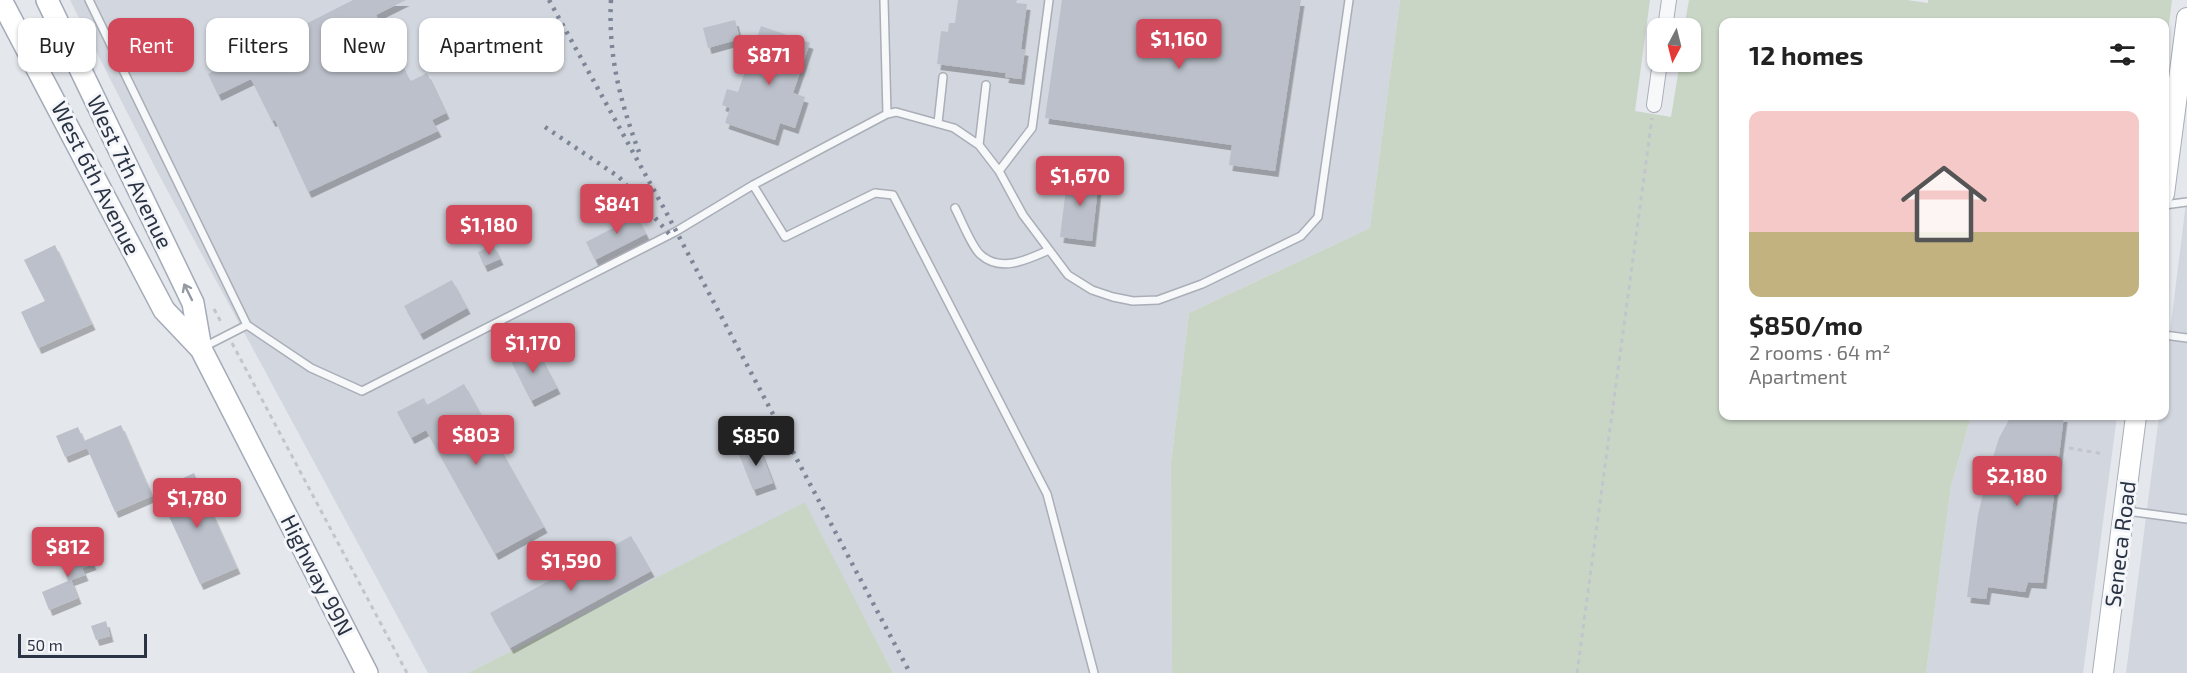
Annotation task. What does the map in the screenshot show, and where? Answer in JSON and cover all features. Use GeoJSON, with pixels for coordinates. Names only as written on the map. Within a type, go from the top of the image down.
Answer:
{"type":"FeatureCollection","features":[{"type":"Feature","properties":{"kind":"main road","name":"West 6th Avenue"},"geometry":{"type":"LineString","coordinates":[[1,0],[164,310],[201,349]]}},
{"type":"Feature","properties":{"kind":"main road","name":"West 7th Avenue"},"geometry":{"type":"LineString","coordinates":[[47,0],[193,303],[201,349]]}},
{"type":"Feature","properties":{"kind":"main road"},"geometry":{"type":"LineString","coordinates":[[2169,159],[2187,18]]}},
{"type":"Feature","properties":{"kind":"main road","name":"Highway 99N"},"geometry":{"type":"LineString","coordinates":[[201,349],[367,673]]}},
{"type":"Feature","properties":{"kind":"main road","name":"Seneca Road"},"geometry":{"type":"LineString","coordinates":[[2103,673],[2135,420]]}},
{"type":"Feature","properties":{"kind":"street"},"geometry":{"type":"LineString","coordinates":[[1666,18],[1669,0]]}},
{"type":"Feature","properties":{"kind":"street"},"geometry":{"type":"LineString","coordinates":[[1654,105],[1659,72]]}},
{"type":"Feature","properties":{"kind":"lane"},"geometry":{"type":"LineString","coordinates":[[89,0],[247,325],[311,368],[362,391],[670,235],[753,185],[886,114],[896,112],[954,128],[979,145],[999,171],[1023,215],[1068,275],[1092,290],[1133,301],[1158,300],[1202,284],[1301,236],[1318,217],[1349,0]]}},
{"type":"Feature","properties":{"kind":"lane"},"geometry":{"type":"LineString","coordinates":[[884,0],[886,114]]}},
{"type":"Feature","properties":{"kind":"lane"},"geometry":{"type":"LineString","coordinates":[[999,171],[1032,128],[1048,0]]}},
{"type":"Feature","properties":{"kind":"lane"},"geometry":{"type":"LineString","coordinates":[[938,123],[943,77]]}},
{"type":"Feature","properties":{"kind":"lane"},"geometry":{"type":"LineString","coordinates":[[979,145],[986,85]]}},
{"type":"Feature","properties":{"kind":"lane"},"geometry":{"type":"LineString","coordinates":[[753,185],[785,237],[875,193],[893,195],[1047,494],[1094,673]]}},
{"type":"Feature","properties":{"kind":"lane"},"geometry":{"type":"LineString","coordinates":[[2169,204],[2187,202]]}},
{"type":"Feature","properties":{"kind":"lane"},"geometry":{"type":"LineString","coordinates":[[956,208],[980,255],[1001,264],[1025,261],[1049,250]]}},
{"type":"Feature","properties":{"kind":"lane"},"geometry":{"type":"LineString","coordinates":[[201,349],[247,325]]}},
{"type":"Feature","properties":{"kind":"lane"},"geometry":{"type":"LineString","coordinates":[[2169,336],[2187,338]]}},
{"type":"Feature","properties":{"kind":"lane"},"geometry":{"type":"LineString","coordinates":[[2124,511],[2187,519]]}},
{"type":"Feature","properties":{"kind":"path"},"geometry":{"type":"LineString","coordinates":[[1577,673],[1654,105]]}},
{"type":"Feature","properties":{"kind":"path"},"geometry":{"type":"LineString","coordinates":[[2069,448],[2104,454]]}},
{"type":"Feature","properties":{"kind":"shaded area"},"geometry":{"type":"Polygon","coordinates":[[[70,0],[1400,0],[1370,228],[1189,313],[1171,463],[1172,673],[893,673],[804,504],[468,673],[428,673],[158,173],[96,51],[96,18],[79,18],[70,0]]]}},
{"type":"Feature","properties":{"kind":"shaded area"},"geometry":{"type":"Polygon","coordinates":[[[2187,195],[2187,673],[2126,673],[2158,420],[2169,420],[2169,340],[2187,195]]]}},
{"type":"Feature","properties":{"kind":"shaded area"},"geometry":{"type":"Polygon","coordinates":[[[1970,420],[2116,420],[2083,673],[1926,673],[1951,486],[1970,420]]]}},
{"type":"Feature","properties":{"kind":"green space"},"geometry":{"type":"Polygon","coordinates":[[[1400,0],[1650,0],[1635,111],[1671,117],[1678,72],[1701,72],[1701,18],[1686,18],[1689,0],[1907,0],[1928,3],[1928,0],[2172,0],[2169,24],[2169,18],[1719,18],[1719,420],[1970,420],[1951,486],[1926,673],[1172,673],[1171,463],[1189,313],[1370,228],[1400,0]]]}},
{"type":"Feature","properties":{"kind":"green space"},"geometry":{"type":"Polygon","coordinates":[[[804,503],[893,673],[468,673],[804,503]]]}},
{"type":"Feature","properties":{"kind":"building"},"geometry":{"type":"Polygon","coordinates":[[[353,0],[406,0],[376,15],[378,18],[321,18],[321,72],[405,72],[411,81],[427,73],[446,113],[432,120],[438,131],[308,192],[275,120],[272,121],[251,79],[218,95],[208,74],[212,72],[309,72],[309,22],[353,0]]]}},
{"type":"Feature","properties":{"kind":"building"},"geometry":{"type":"Polygon","coordinates":[[[958,0],[1017,0],[1016,3],[1027,4],[1021,49],[1025,50],[1021,79],[1005,77],[1006,73],[937,64],[941,31],[948,32],[949,23],[955,23],[958,0]]]}},
{"type":"Feature","properties":{"kind":"building"},"geometry":{"type":"Polygon","coordinates":[[[1062,0],[1301,0],[1275,171],[1229,165],[1232,145],[1045,118],[1062,0]]]}},
{"type":"Feature","properties":{"kind":"building"},"geometry":{"type":"Polygon","coordinates":[[[735,20],[740,39],[708,48],[703,28],[735,20]]]}},
{"type":"Feature","properties":{"kind":"building"},"geometry":{"type":"Polygon","coordinates":[[[761,26],[810,43],[793,93],[805,97],[795,128],[780,123],[775,140],[725,123],[730,108],[722,105],[727,89],[738,92],[761,26]]]}},
{"type":"Feature","properties":{"kind":"building"},"geometry":{"type":"Polygon","coordinates":[[[1068,173],[1099,178],[1092,241],[1060,237],[1068,173]]]}},
{"type":"Feature","properties":{"kind":"building"},"geometry":{"type":"Polygon","coordinates":[[[631,206],[646,234],[595,260],[586,242],[621,224],[616,214],[631,206]]]}},
{"type":"Feature","properties":{"kind":"building"},"geometry":{"type":"Polygon","coordinates":[[[55,245],[92,324],[38,348],[21,312],[45,301],[24,260],[55,245]]]}},
{"type":"Feature","properties":{"kind":"building"},"geometry":{"type":"Polygon","coordinates":[[[493,245],[500,259],[484,266],[478,252],[493,245]]]}},
{"type":"Feature","properties":{"kind":"building"},"geometry":{"type":"Polygon","coordinates":[[[452,280],[467,308],[420,334],[404,306],[452,280]]]}},
{"type":"Feature","properties":{"kind":"building"},"geometry":{"type":"Polygon","coordinates":[[[535,346],[557,388],[531,401],[510,359],[535,346]]]}},
{"type":"Feature","properties":{"kind":"building"},"geometry":{"type":"Polygon","coordinates":[[[464,384],[544,527],[495,554],[426,430],[411,438],[397,412],[424,398],[427,405],[464,384]]]}},
{"type":"Feature","properties":{"kind":"building"},"geometry":{"type":"Polygon","coordinates":[[[2009,420],[2063,420],[2043,583],[2028,582],[2025,592],[1988,587],[1986,599],[1967,597],[1978,515],[1999,438],[2009,420]]]}},
{"type":"Feature","properties":{"kind":"building"},"geometry":{"type":"Polygon","coordinates":[[[121,425],[152,496],[115,512],[87,448],[65,457],[56,436],[78,427],[84,441],[121,425]]]}},
{"type":"Feature","properties":{"kind":"building"},"geometry":{"type":"Polygon","coordinates":[[[758,444],[773,483],[753,490],[738,452],[758,444]]]}},
{"type":"Feature","properties":{"kind":"building"},"geometry":{"type":"Polygon","coordinates":[[[194,473],[237,568],[200,584],[157,490],[194,473]]]}},
{"type":"Feature","properties":{"kind":"building"},"geometry":{"type":"Polygon","coordinates":[[[631,536],[651,571],[510,648],[490,613],[631,536]]]}},
{"type":"Feature","properties":{"kind":"building"},"geometry":{"type":"Polygon","coordinates":[[[85,546],[93,564],[82,568],[85,575],[71,580],[78,598],[49,610],[42,592],[68,581],[59,557],[85,546]]]}},
{"type":"Feature","properties":{"kind":"building"},"geometry":{"type":"Polygon","coordinates":[[[106,621],[110,636],[96,640],[91,626],[106,621]]]}},
{"type":"Feature","properties":{"kind":"railway"},"geometry":{"type":"LineString","coordinates":[[549,0],[666,212],[910,673]]}},
{"type":"Feature","properties":{"kind":"railway"},"geometry":{"type":"LineString","coordinates":[[611,0],[611,40],[617,78],[639,152]]}},
{"type":"Feature","properties":{"kind":"railway"},"geometry":{"type":"LineString","coordinates":[[545,127],[619,177],[671,236]]}}]}
